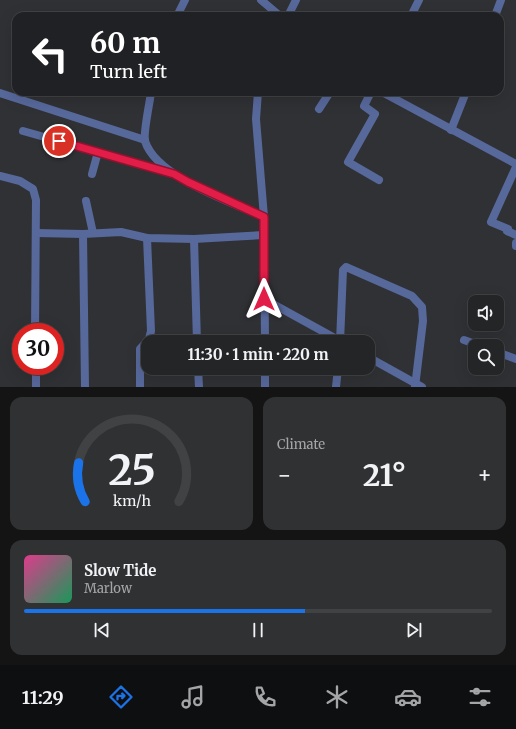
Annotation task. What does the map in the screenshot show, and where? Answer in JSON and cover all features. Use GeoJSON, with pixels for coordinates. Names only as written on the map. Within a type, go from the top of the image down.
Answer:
{"type":"FeatureCollection","features":[{"type":"Feature","properties":{"kind":"street"},"geometry":{"type":"LineString","coordinates":[[179,12],[184,0]]}},
{"type":"Feature","properties":{"kind":"street"},"geometry":{"type":"LineString","coordinates":[[261,0],[275,12]]}},
{"type":"Feature","properties":{"kind":"street"},"geometry":{"type":"LineString","coordinates":[[290,12],[296,0]]}},
{"type":"Feature","properties":{"kind":"street"},"geometry":{"type":"LineString","coordinates":[[413,12],[420,0]]}},
{"type":"Feature","properties":{"kind":"street"},"geometry":{"type":"LineString","coordinates":[[496,12],[500,0]]}},
{"type":"Feature","properties":{"kind":"street"},"geometry":{"type":"LineString","coordinates":[[0,93],[145,140]]}},
{"type":"Feature","properties":{"kind":"street"},"geometry":{"type":"LineString","coordinates":[[150,96],[145,140],[156,160],[174,174],[188,182],[264,217]]}},
{"type":"Feature","properties":{"kind":"street"},"geometry":{"type":"LineString","coordinates":[[258,96],[256,119],[264,217],[265,335]]}},
{"type":"Feature","properties":{"kind":"street"},"geometry":{"type":"LineString","coordinates":[[319,109],[327,96]]}},
{"type":"Feature","properties":{"kind":"street"},"geometry":{"type":"LineString","coordinates":[[369,96],[364,106],[375,114],[348,162],[379,180]]}},
{"type":"Feature","properties":{"kind":"street"},"geometry":{"type":"LineString","coordinates":[[389,96],[516,166],[491,222],[508,229],[507,231],[516,235]]}},
{"type":"Feature","properties":{"kind":"street"},"geometry":{"type":"LineString","coordinates":[[451,130],[464,96]]}},
{"type":"Feature","properties":{"kind":"street"},"geometry":{"type":"LineString","coordinates":[[23,131],[174,174]]}},
{"type":"Feature","properties":{"kind":"street"},"geometry":{"type":"LineString","coordinates":[[92,174],[98,152]]}},
{"type":"Feature","properties":{"kind":"street"},"geometry":{"type":"LineString","coordinates":[[0,176],[20,181],[33,189],[36,200],[35,323]]}},
{"type":"Feature","properties":{"kind":"street"},"geometry":{"type":"LineString","coordinates":[[86,201],[93,233]]}},
{"type":"Feature","properties":{"kind":"street"},"geometry":{"type":"LineString","coordinates":[[36,233],[83,234],[121,232],[147,238],[194,239],[264,235]]}},
{"type":"Feature","properties":{"kind":"street"},"geometry":{"type":"LineString","coordinates":[[83,234],[85,387]]}},
{"type":"Feature","properties":{"kind":"street"},"geometry":{"type":"LineString","coordinates":[[140,387],[140,350],[149,339],[151,331],[147,238]]}},
{"type":"Feature","properties":{"kind":"street"},"geometry":{"type":"LineString","coordinates":[[194,239],[197,335]]}},
{"type":"Feature","properties":{"kind":"street"},"geometry":{"type":"LineString","coordinates":[[341,335],[343,270],[348,266],[412,296],[422,306],[423,321],[418,386],[375,361]]}},
{"type":"Feature","properties":{"kind":"street"},"geometry":{"type":"LineString","coordinates":[[264,299],[328,335]]}},
{"type":"Feature","properties":{"kind":"street"},"geometry":{"type":"LineString","coordinates":[[464,340],[468,341]]}},
{"type":"Feature","properties":{"kind":"street"},"geometry":{"type":"LineString","coordinates":[[504,355],[516,360]]}},
{"type":"Feature","properties":{"kind":"street"},"geometry":{"type":"LineString","coordinates":[[36,375],[36,387]]}},
{"type":"Feature","properties":{"kind":"street"},"geometry":{"type":"LineString","coordinates":[[198,375],[199,387]]}},
{"type":"Feature","properties":{"kind":"street"},"geometry":{"type":"LineString","coordinates":[[265,375],[265,387]]}},
{"type":"Feature","properties":{"kind":"street"},"geometry":{"type":"LineString","coordinates":[[336,387],[337,375]]}},
{"type":"Feature","properties":{"kind":"route"},"geometry":{"type":"LineString","coordinates":[[59,141],[174,174],[264,217],[264,299]]}}]}
